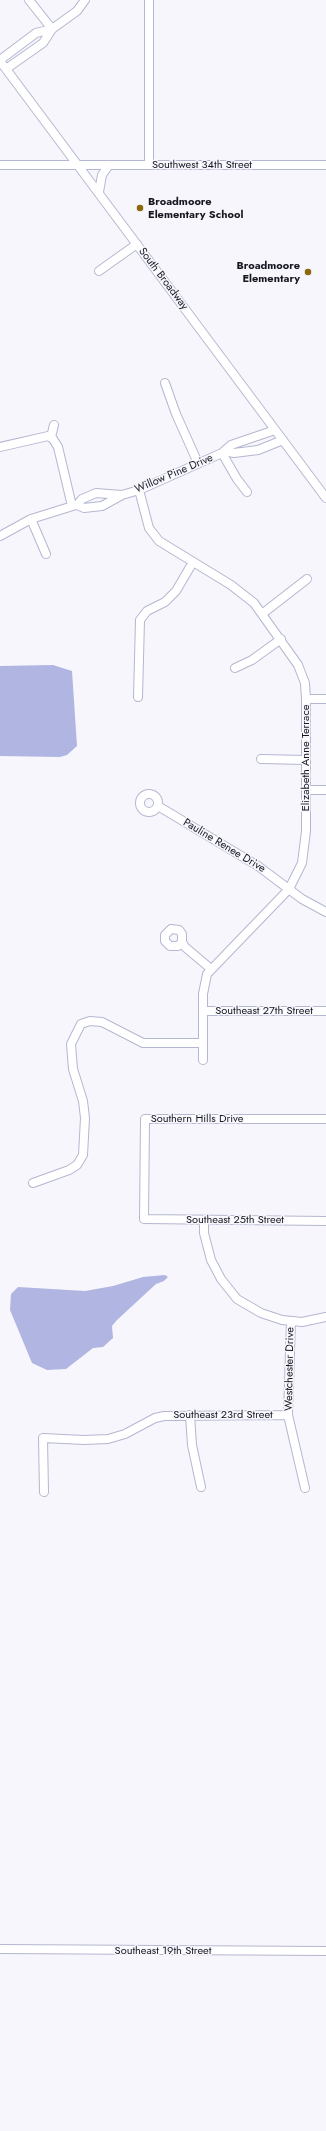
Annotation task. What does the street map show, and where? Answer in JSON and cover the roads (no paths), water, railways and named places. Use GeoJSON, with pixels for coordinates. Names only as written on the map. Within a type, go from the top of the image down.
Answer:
{"type":"FeatureCollection","features":[{"type":"Feature","properties":{"kind":"street"},"geometry":{"type":"LineString","coordinates":[[29,0],[52,29]]}},
{"type":"Feature","properties":{"kind":"street"},"geometry":{"type":"LineString","coordinates":[[0,61],[36,34],[52,29],[77,11],[85,0]]}},
{"type":"Feature","properties":{"kind":"street"},"geometry":{"type":"LineString","coordinates":[[149,0],[149,165]]}},
{"type":"Feature","properties":{"kind":"street"},"geometry":{"type":"LineString","coordinates":[[6,70],[43,43],[52,29]]}},
{"type":"Feature","properties":{"kind":"street"},"geometry":{"type":"LineString","coordinates":[[23,43],[30,52]]}},
{"type":"Feature","properties":{"kind":"street","name":"South Broadway"},"geometry":{"type":"LineString","coordinates":[[0,61],[326,498]]}},
{"type":"Feature","properties":{"kind":"street","name":"Southwest 34th Street"},"geometry":{"type":"LineString","coordinates":[[0,165],[326,165]]}},
{"type":"Feature","properties":{"kind":"street"},"geometry":{"type":"LineString","coordinates":[[99,192],[102,174],[109,165]]}},
{"type":"Feature","properties":{"kind":"street"},"geometry":{"type":"LineString","coordinates":[[99,271],[137,244]]}},
{"type":"Feature","properties":{"kind":"street"},"geometry":{"type":"LineString","coordinates":[[165,383],[176,414],[198,463]]}},
{"type":"Feature","properties":{"kind":"street"},"geometry":{"type":"LineString","coordinates":[[51,438],[54,425]]}},
{"type":"Feature","properties":{"kind":"street","name":"Willow Pine Drive"},"geometry":{"type":"LineString","coordinates":[[74,506],[84,508],[102,506],[122,495],[138,490],[224,452],[230,445],[275,430]]}},
{"type":"Feature","properties":{"kind":"street"},"geometry":{"type":"LineString","coordinates":[[0,447],[48,436],[51,438],[58,447],[74,506]]}},
{"type":"Feature","properties":{"kind":"street","name":"Willow Pine Drive"},"geometry":{"type":"LineString","coordinates":[[224,452],[234,453],[258,450],[283,440]]}},
{"type":"Feature","properties":{"kind":"street"},"geometry":{"type":"LineString","coordinates":[[224,452],[237,479],[248,492]]}},
{"type":"Feature","properties":{"kind":"street","name":"Elizabeth Anne Terrace"},"geometry":{"type":"LineString","coordinates":[[138,490],[149,528],[154,536],[164,546],[243,593],[262,614],[281,639],[298,666],[304,683],[306,699],[305,848],[302,863],[289,889],[211,969],[203,984],[203,1060]]}},
{"type":"Feature","properties":{"kind":"street","name":"Willow Pine Drive"},"geometry":{"type":"LineString","coordinates":[[0,536],[31,519],[74,506],[96,493],[122,495]]}},
{"type":"Feature","properties":{"kind":"street"},"geometry":{"type":"LineString","coordinates":[[31,519],[46,554]]}},
{"type":"Feature","properties":{"kind":"street"},"geometry":{"type":"LineString","coordinates":[[138,697],[140,620],[147,611],[165,602],[176,591],[193,562]]}},
{"type":"Feature","properties":{"kind":"street"},"geometry":{"type":"LineString","coordinates":[[262,614],[307,579]]}},
{"type":"Feature","properties":{"kind":"street"},"geometry":{"type":"LineString","coordinates":[[236,668],[252,660],[281,639]]}},
{"type":"Feature","properties":{"kind":"street"},"geometry":{"type":"LineString","coordinates":[[306,699],[326,699]]}},
{"type":"Feature","properties":{"kind":"street"},"geometry":{"type":"LineString","coordinates":[[260,759],[306,760]]}},
{"type":"Feature","properties":{"kind":"street"},"geometry":{"type":"LineString","coordinates":[[306,790],[326,790]]}},
{"type":"Feature","properties":{"kind":"street","name":"Pauline Renee Drive"},"geometry":{"type":"LineString","coordinates":[[158,806],[258,866],[289,889],[326,912]]}},
{"type":"Feature","properties":{"kind":"street"},"geometry":{"type":"LineString","coordinates":[[182,942],[211,969]]}},
{"type":"Feature","properties":{"kind":"street","name":"Southeast 27th Street"},"geometry":{"type":"LineString","coordinates":[[203,1011],[326,1011]]}},
{"type":"Feature","properties":{"kind":"street"},"geometry":{"type":"LineString","coordinates":[[33,1183],[69,1170],[77,1164],[83,1155],[85,1118],[83,1101],[73,1069],[71,1044],[81,1024],[90,1021],[102,1022],[143,1043],[203,1043]]}},
{"type":"Feature","properties":{"kind":"street","name":"Southern Hills Drive"},"geometry":{"type":"LineString","coordinates":[[144,1219],[145,1118],[326,1119]]}},
{"type":"Feature","properties":{"kind":"street","name":"Southeast 25th Street"},"geometry":{"type":"LineString","coordinates":[[144,1219],[204,1221],[326,1220]]}},
{"type":"Feature","properties":{"kind":"street"},"geometry":{"type":"LineString","coordinates":[[204,1221],[204,1234],[211,1260],[218,1275],[233,1294],[248,1307],[261,1313],[291,1321],[302,1322],[326,1317]]}},
{"type":"Feature","properties":{"kind":"street","name":"Westchester Drive"},"geometry":{"type":"LineString","coordinates":[[291,1321],[288,1415],[305,1488]]}},
{"type":"Feature","properties":{"kind":"street"},"geometry":{"type":"LineString","coordinates":[[190,1415],[192,1446],[201,1487]]}},
{"type":"Feature","properties":{"kind":"street","name":"Southeast 23rd Street"},"geometry":{"type":"LineString","coordinates":[[44,1492],[43,1438],[84,1440],[108,1439],[125,1434],[155,1418],[164,1416],[288,1415]]}},
{"type":"Feature","properties":{"kind":"street","name":"Southeast 19th Street"},"geometry":{"type":"LineString","coordinates":[[0,1949],[326,1951]]}},
{"type":"Feature","properties":{"kind":"water"},"geometry":{"type":"Polygon","coordinates":[[[53,665],[72,671],[77,746],[67,755],[60,757],[0,756],[0,666],[53,665]]]}},
{"type":"Feature","properties":{"kind":"water"},"geometry":{"type":"Polygon","coordinates":[[[165,1275],[168,1277],[164,1281],[156,1284],[117,1320],[112,1326],[113,1338],[103,1347],[93,1348],[66,1369],[47,1370],[32,1363],[10,1310],[11,1294],[18,1287],[85,1291],[113,1286],[143,1277],[165,1275]]]}},
{"type":"Feature","properties":{"kind":"place","name":"Broadmoore Elementary School"},"geometry":{"type":"Point","coordinates":[140,208]}},
{"type":"Feature","properties":{"kind":"place","name":"Broadmoore Elementary"},"geometry":{"type":"Point","coordinates":[308,272]}}]}
